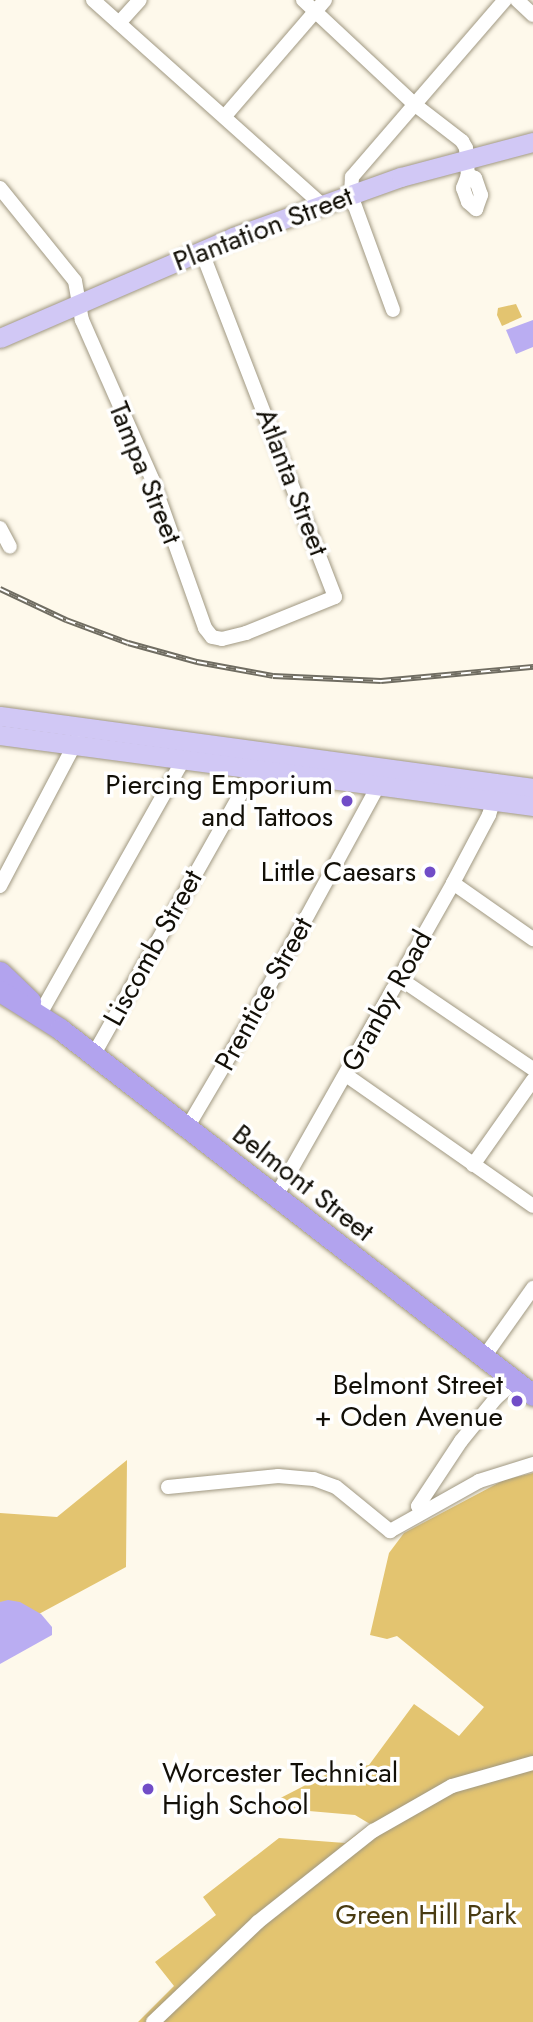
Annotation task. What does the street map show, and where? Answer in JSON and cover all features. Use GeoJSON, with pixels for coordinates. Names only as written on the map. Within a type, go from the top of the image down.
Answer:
{"type":"FeatureCollection","features":[{"type":"Feature","properties":{"kind":"highway","name":"Belmont Street"},"geometry":{"type":"LineString","coordinates":[[0,972],[16,985],[40,1014]]}},
{"type":"Feature","properties":{"kind":"highway","name":"Belmont Street"},"geometry":{"type":"LineString","coordinates":[[0,992],[40,1014],[94,1054],[275,1198],[533,1395]]}},
{"type":"Feature","properties":{"kind":"main road","name":"Plantation Street"},"geometry":{"type":"LineString","coordinates":[[0,338],[201,250],[401,177],[467,167],[533,142]]}},
{"type":"Feature","properties":{"kind":"main road"},"geometry":{"type":"LineString","coordinates":[[0,716],[183,760],[533,806]]}},
{"type":"Feature","properties":{"kind":"main road"},"geometry":{"type":"LineString","coordinates":[[0,735],[78,736],[533,788]]}},
{"type":"Feature","properties":{"kind":"street"},"geometry":{"type":"LineString","coordinates":[[93,0],[323,206]]}},
{"type":"Feature","properties":{"kind":"street"},"geometry":{"type":"LineString","coordinates":[[119,23],[140,0]]}},
{"type":"Feature","properties":{"kind":"street"},"geometry":{"type":"LineString","coordinates":[[303,0],[320,5],[414,104],[462,141],[467,167]]}},
{"type":"Feature","properties":{"kind":"street"},"geometry":{"type":"LineString","coordinates":[[393,310],[351,195],[352,177],[505,0]]}},
{"type":"Feature","properties":{"kind":"street"},"geometry":{"type":"LineString","coordinates":[[517,0],[533,15]]}},
{"type":"Feature","properties":{"kind":"street"},"geometry":{"type":"LineString","coordinates":[[225,116],[320,5]]}},
{"type":"Feature","properties":{"kind":"street","name":"Tampa Street"},"geometry":{"type":"LineString","coordinates":[[0,188],[75,281],[82,320],[152,479],[205,628],[217,639]]}},
{"type":"Feature","properties":{"kind":"street","name":"Atlanta Street"},"geometry":{"type":"LineString","coordinates":[[201,250],[335,597],[246,633],[217,639]]}},
{"type":"Feature","properties":{"kind":"street"},"geometry":{"type":"LineString","coordinates":[[0,528],[10,547]]}},
{"type":"Feature","properties":{"kind":"street"},"geometry":{"type":"LineString","coordinates":[[0,886],[78,736]]}},
{"type":"Feature","properties":{"kind":"street"},"geometry":{"type":"LineString","coordinates":[[40,1014],[183,760]]}},
{"type":"Feature","properties":{"kind":"street","name":"Liscomb Street"},"geometry":{"type":"LineString","coordinates":[[94,1054],[254,770]]}},
{"type":"Feature","properties":{"kind":"street","name":"Prentice Street"},"geometry":{"type":"LineString","coordinates":[[187,1128],[250,1021],[378,786]]}},
{"type":"Feature","properties":{"kind":"street","name":"Granby Road"},"geometry":{"type":"LineString","coordinates":[[275,1198],[453,883],[489,815],[493,802]]}},
{"type":"Feature","properties":{"kind":"street"},"geometry":{"type":"LineString","coordinates":[[453,883],[533,939]]}},
{"type":"Feature","properties":{"kind":"street"},"geometry":{"type":"LineString","coordinates":[[399,978],[533,1069]]}},
{"type":"Feature","properties":{"kind":"street"},"geometry":{"type":"LineString","coordinates":[[346,1075],[533,1206]]}},
{"type":"Feature","properties":{"kind":"street"},"geometry":{"type":"LineString","coordinates":[[473,1165],[533,1080]]}},
{"type":"Feature","properties":{"kind":"street"},"geometry":{"type":"LineString","coordinates":[[484,1357],[533,1288]]}},
{"type":"Feature","properties":{"kind":"street"},"geometry":{"type":"LineString","coordinates":[[422,1513],[418,1506],[461,1441],[496,1398],[515,1381]]}},
{"type":"Feature","properties":{"kind":"street"},"geometry":{"type":"LineString","coordinates":[[168,1487],[293,1476],[335,1487],[390,1531],[492,1475],[533,1464]]}},
{"type":"Feature","properties":{"kind":"street"},"geometry":{"type":"LineString","coordinates":[[153,2022],[258,1922],[373,1831],[452,1786],[533,1763]]}},
{"type":"Feature","properties":{"kind":"green space"},"geometry":{"type":"Polygon","coordinates":[[[516,304],[522,317],[502,326],[497,315],[498,308],[516,304]]]}},
{"type":"Feature","properties":{"kind":"green space"},"geometry":{"type":"Polygon","coordinates":[[[127,1460],[126,1567],[0,1635],[0,1513],[57,1517],[127,1460]]]}},
{"type":"Feature","properties":{"kind":"green space","name":"Green Hill Park"},"geometry":{"type":"Polygon","coordinates":[[[533,1473],[533,2022],[138,2022],[174,1986],[155,1962],[216,1915],[203,1897],[279,1838],[345,1843],[370,1824],[355,1815],[263,1807],[331,1772],[369,1765],[414,1704],[459,1736],[484,1707],[397,1636],[387,1639],[370,1635],[389,1553],[404,1533],[504,1480],[533,1473]]]}},
{"type":"Feature","properties":{"kind":"shaded area"},"geometry":{"type":"Polygon","coordinates":[[[533,320],[533,347],[516,354],[506,330],[533,320]]]}},
{"type":"Feature","properties":{"kind":"shaded area"},"geometry":{"type":"Polygon","coordinates":[[[0,1602],[20,1602],[41,1614],[52,1627],[52,1635],[0,1664],[0,1602]]]}},
{"type":"Feature","properties":{"kind":"railway"},"geometry":{"type":"LineString","coordinates":[[0,589],[66,620],[128,643],[197,662],[273,676],[381,681],[533,667]]}},
{"type":"Feature","properties":{"kind":"place","name":"Piercing Emporium and Tattoos"},"geometry":{"type":"Point","coordinates":[347,801]}},
{"type":"Feature","properties":{"kind":"place","name":"Little Caesars"},"geometry":{"type":"Point","coordinates":[430,872]}},
{"type":"Feature","properties":{"kind":"place","name":"Belmont Street + Oden Avenue"},"geometry":{"type":"Point","coordinates":[517,1401]}},
{"type":"Feature","properties":{"kind":"place","name":"Worcester Technical High School"},"geometry":{"type":"Point","coordinates":[148,1789]}}]}
